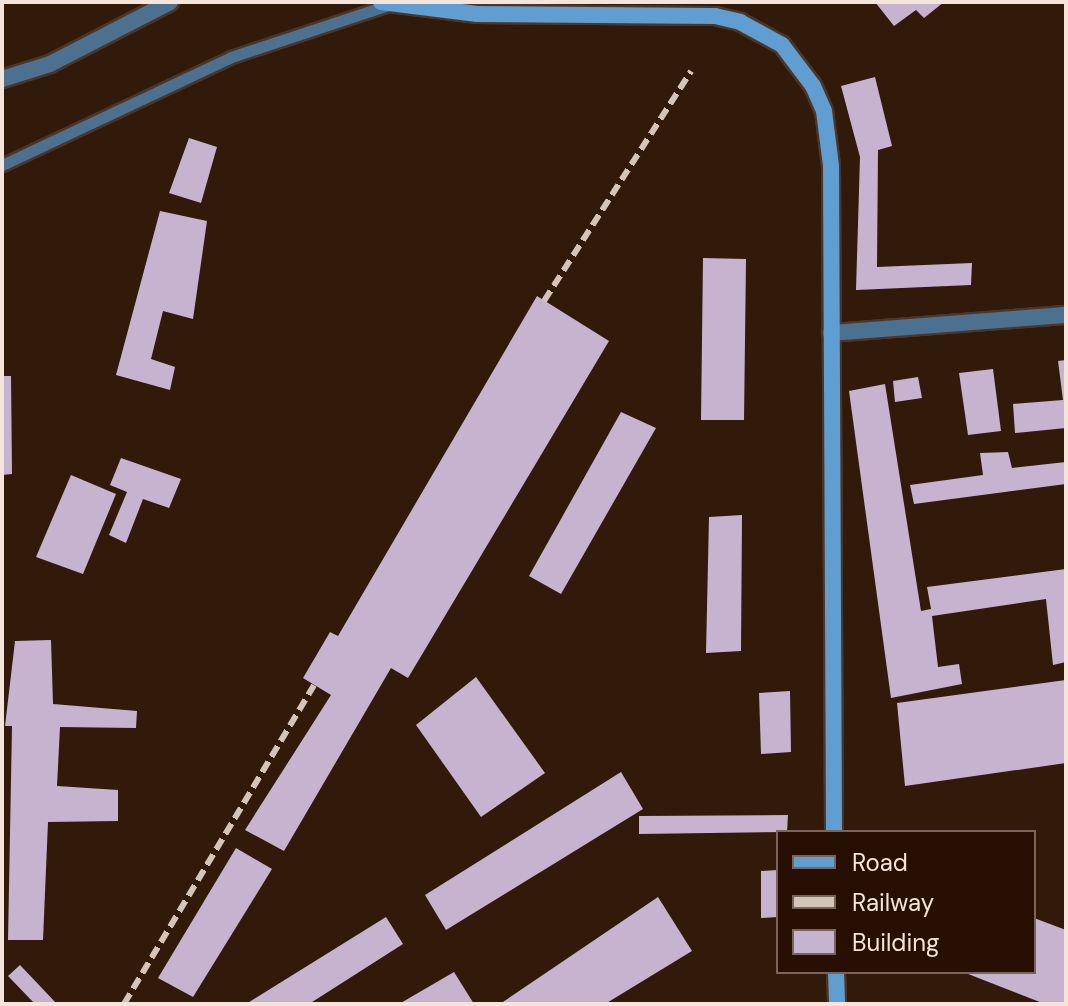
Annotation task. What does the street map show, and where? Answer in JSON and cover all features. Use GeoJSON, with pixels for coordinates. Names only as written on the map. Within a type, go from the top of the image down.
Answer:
{"type":"FeatureCollection","features":[{"type":"Feature","properties":{"kind":"main road"},"geometry":{"type":"LineString","coordinates":[[384,4],[477,14],[715,16],[740,22],[782,45],[813,86],[830,138],[834,830]]}},
{"type":"Feature","properties":{"kind":"main road"},"geometry":{"type":"LineString","coordinates":[[836,974],[837,1004]]}},
{"type":"Feature","properties":{"kind":"street"},"geometry":{"type":"LineString","coordinates":[[2,79],[50,64],[170,2]]}},
{"type":"Feature","properties":{"kind":"street"},"geometry":{"type":"LineString","coordinates":[[831,333],[1066,315]]}},
{"type":"Feature","properties":{"kind":"lane"},"geometry":{"type":"LineString","coordinates":[[2,165],[231,57],[384,4]]}},
{"type":"Feature","properties":{"kind":"building"},"geometry":{"type":"Polygon","coordinates":[[[875,2],[944,2],[924,18],[916,10],[894,26],[875,2]]]}},
{"type":"Feature","properties":{"kind":"building"},"geometry":{"type":"Polygon","coordinates":[[[875,77],[892,146],[878,150],[877,267],[972,263],[971,285],[856,290],[860,157],[841,86],[875,77]]]}},
{"type":"Feature","properties":{"kind":"building"},"geometry":{"type":"Polygon","coordinates":[[[189,138],[217,147],[201,203],[169,193],[189,138]]]}},
{"type":"Feature","properties":{"kind":"building"},"geometry":{"type":"Polygon","coordinates":[[[160,211],[207,221],[193,319],[163,311],[151,359],[175,367],[170,390],[116,375],[160,211]]]}},
{"type":"Feature","properties":{"kind":"building"},"geometry":{"type":"Polygon","coordinates":[[[703,258],[746,259],[744,420],[701,420],[703,258]]]}},
{"type":"Feature","properties":{"kind":"building"},"geometry":{"type":"Polygon","coordinates":[[[537,296],[609,341],[408,678],[391,668],[284,851],[245,830],[331,695],[303,678],[330,632],[338,636],[537,296]]]}},
{"type":"Feature","properties":{"kind":"building"},"geometry":{"type":"Polygon","coordinates":[[[1066,360],[1066,428],[1015,433],[1013,404],[1063,400],[1058,361],[1066,360]]]}},
{"type":"Feature","properties":{"kind":"building"},"geometry":{"type":"Polygon","coordinates":[[[993,369],[1001,431],[968,435],[959,373],[993,369]]]}},
{"type":"Feature","properties":{"kind":"building"},"geometry":{"type":"Polygon","coordinates":[[[2,376],[11,376],[12,474],[2,475],[2,376]]]}},
{"type":"Feature","properties":{"kind":"building"},"geometry":{"type":"Polygon","coordinates":[[[918,377],[922,398],[895,402],[893,381],[918,377]]]}},
{"type":"Feature","properties":{"kind":"building"},"geometry":{"type":"Polygon","coordinates":[[[885,384],[921,611],[931,609],[927,587],[1066,569],[1066,662],[1053,665],[1046,599],[932,616],[938,667],[959,664],[962,684],[891,698],[849,391],[885,384]]]}},
{"type":"Feature","properties":{"kind":"building"},"geometry":{"type":"Polygon","coordinates":[[[621,412],[656,428],[561,594],[529,576],[621,412]]]}},
{"type":"Feature","properties":{"kind":"building"},"geometry":{"type":"Polygon","coordinates":[[[1008,452],[1012,468],[1066,462],[1066,484],[914,504],[910,485],[983,475],[980,453],[1008,452]]]}},
{"type":"Feature","properties":{"kind":"building"},"geometry":{"type":"Polygon","coordinates":[[[121,458],[181,479],[169,508],[143,499],[126,543],[109,535],[127,492],[110,485],[121,458]]]}},
{"type":"Feature","properties":{"kind":"building"},"geometry":{"type":"Polygon","coordinates":[[[71,475],[116,494],[83,574],[36,557],[71,475]]]}},
{"type":"Feature","properties":{"kind":"building"},"geometry":{"type":"Polygon","coordinates":[[[742,515],[741,651],[706,653],[709,517],[742,515]]]}},
{"type":"Feature","properties":{"kind":"building"},"geometry":{"type":"Polygon","coordinates":[[[51,640],[53,704],[137,711],[136,728],[60,727],[57,786],[118,790],[118,821],[48,822],[43,940],[8,940],[12,726],[5,726],[15,641],[51,640]]]}},
{"type":"Feature","properties":{"kind":"building"},"geometry":{"type":"Polygon","coordinates":[[[476,677],[545,773],[481,817],[416,725],[476,677]]]}},
{"type":"Feature","properties":{"kind":"building"},"geometry":{"type":"Polygon","coordinates":[[[1066,680],[1066,763],[905,786],[897,703],[1066,680]]]}},
{"type":"Feature","properties":{"kind":"building"},"geometry":{"type":"Polygon","coordinates":[[[790,691],[791,752],[761,754],[759,693],[790,691]]]}},
{"type":"Feature","properties":{"kind":"building"},"geometry":{"type":"Polygon","coordinates":[[[621,772],[643,809],[446,930],[425,895],[621,772]]]}},
{"type":"Feature","properties":{"kind":"building"},"geometry":{"type":"Polygon","coordinates":[[[788,815],[787,830],[776,832],[639,834],[639,816],[788,815]]]}},
{"type":"Feature","properties":{"kind":"building"},"geometry":{"type":"Polygon","coordinates":[[[236,848],[272,869],[193,997],[158,978],[236,848]]]}},
{"type":"Feature","properties":{"kind":"building"},"geometry":{"type":"Polygon","coordinates":[[[776,870],[776,917],[761,918],[761,871],[776,870]]]}},
{"type":"Feature","properties":{"kind":"building"},"geometry":{"type":"Polygon","coordinates":[[[658,897],[692,951],[605,1004],[500,1004],[658,897]]]}},
{"type":"Feature","properties":{"kind":"building"},"geometry":{"type":"Polygon","coordinates":[[[386,917],[403,944],[309,1004],[246,1004],[386,917]]]}},
{"type":"Feature","properties":{"kind":"building"},"geometry":{"type":"Polygon","coordinates":[[[1036,919],[1066,930],[1066,1004],[1045,1004],[968,974],[1036,974],[1036,919]]]}},
{"type":"Feature","properties":{"kind":"building"},"geometry":{"type":"Polygon","coordinates":[[[20,965],[57,1004],[35,1004],[8,976],[20,965]]]}},
{"type":"Feature","properties":{"kind":"building"},"geometry":{"type":"Polygon","coordinates":[[[454,972],[474,1004],[399,1004],[454,972]]]}},
{"type":"Feature","properties":{"kind":"railway"},"geometry":{"type":"LineString","coordinates":[[544,301],[691,71]]}},
{"type":"Feature","properties":{"kind":"railway"},"geometry":{"type":"LineString","coordinates":[[124,1004],[314,685]]}}]}
